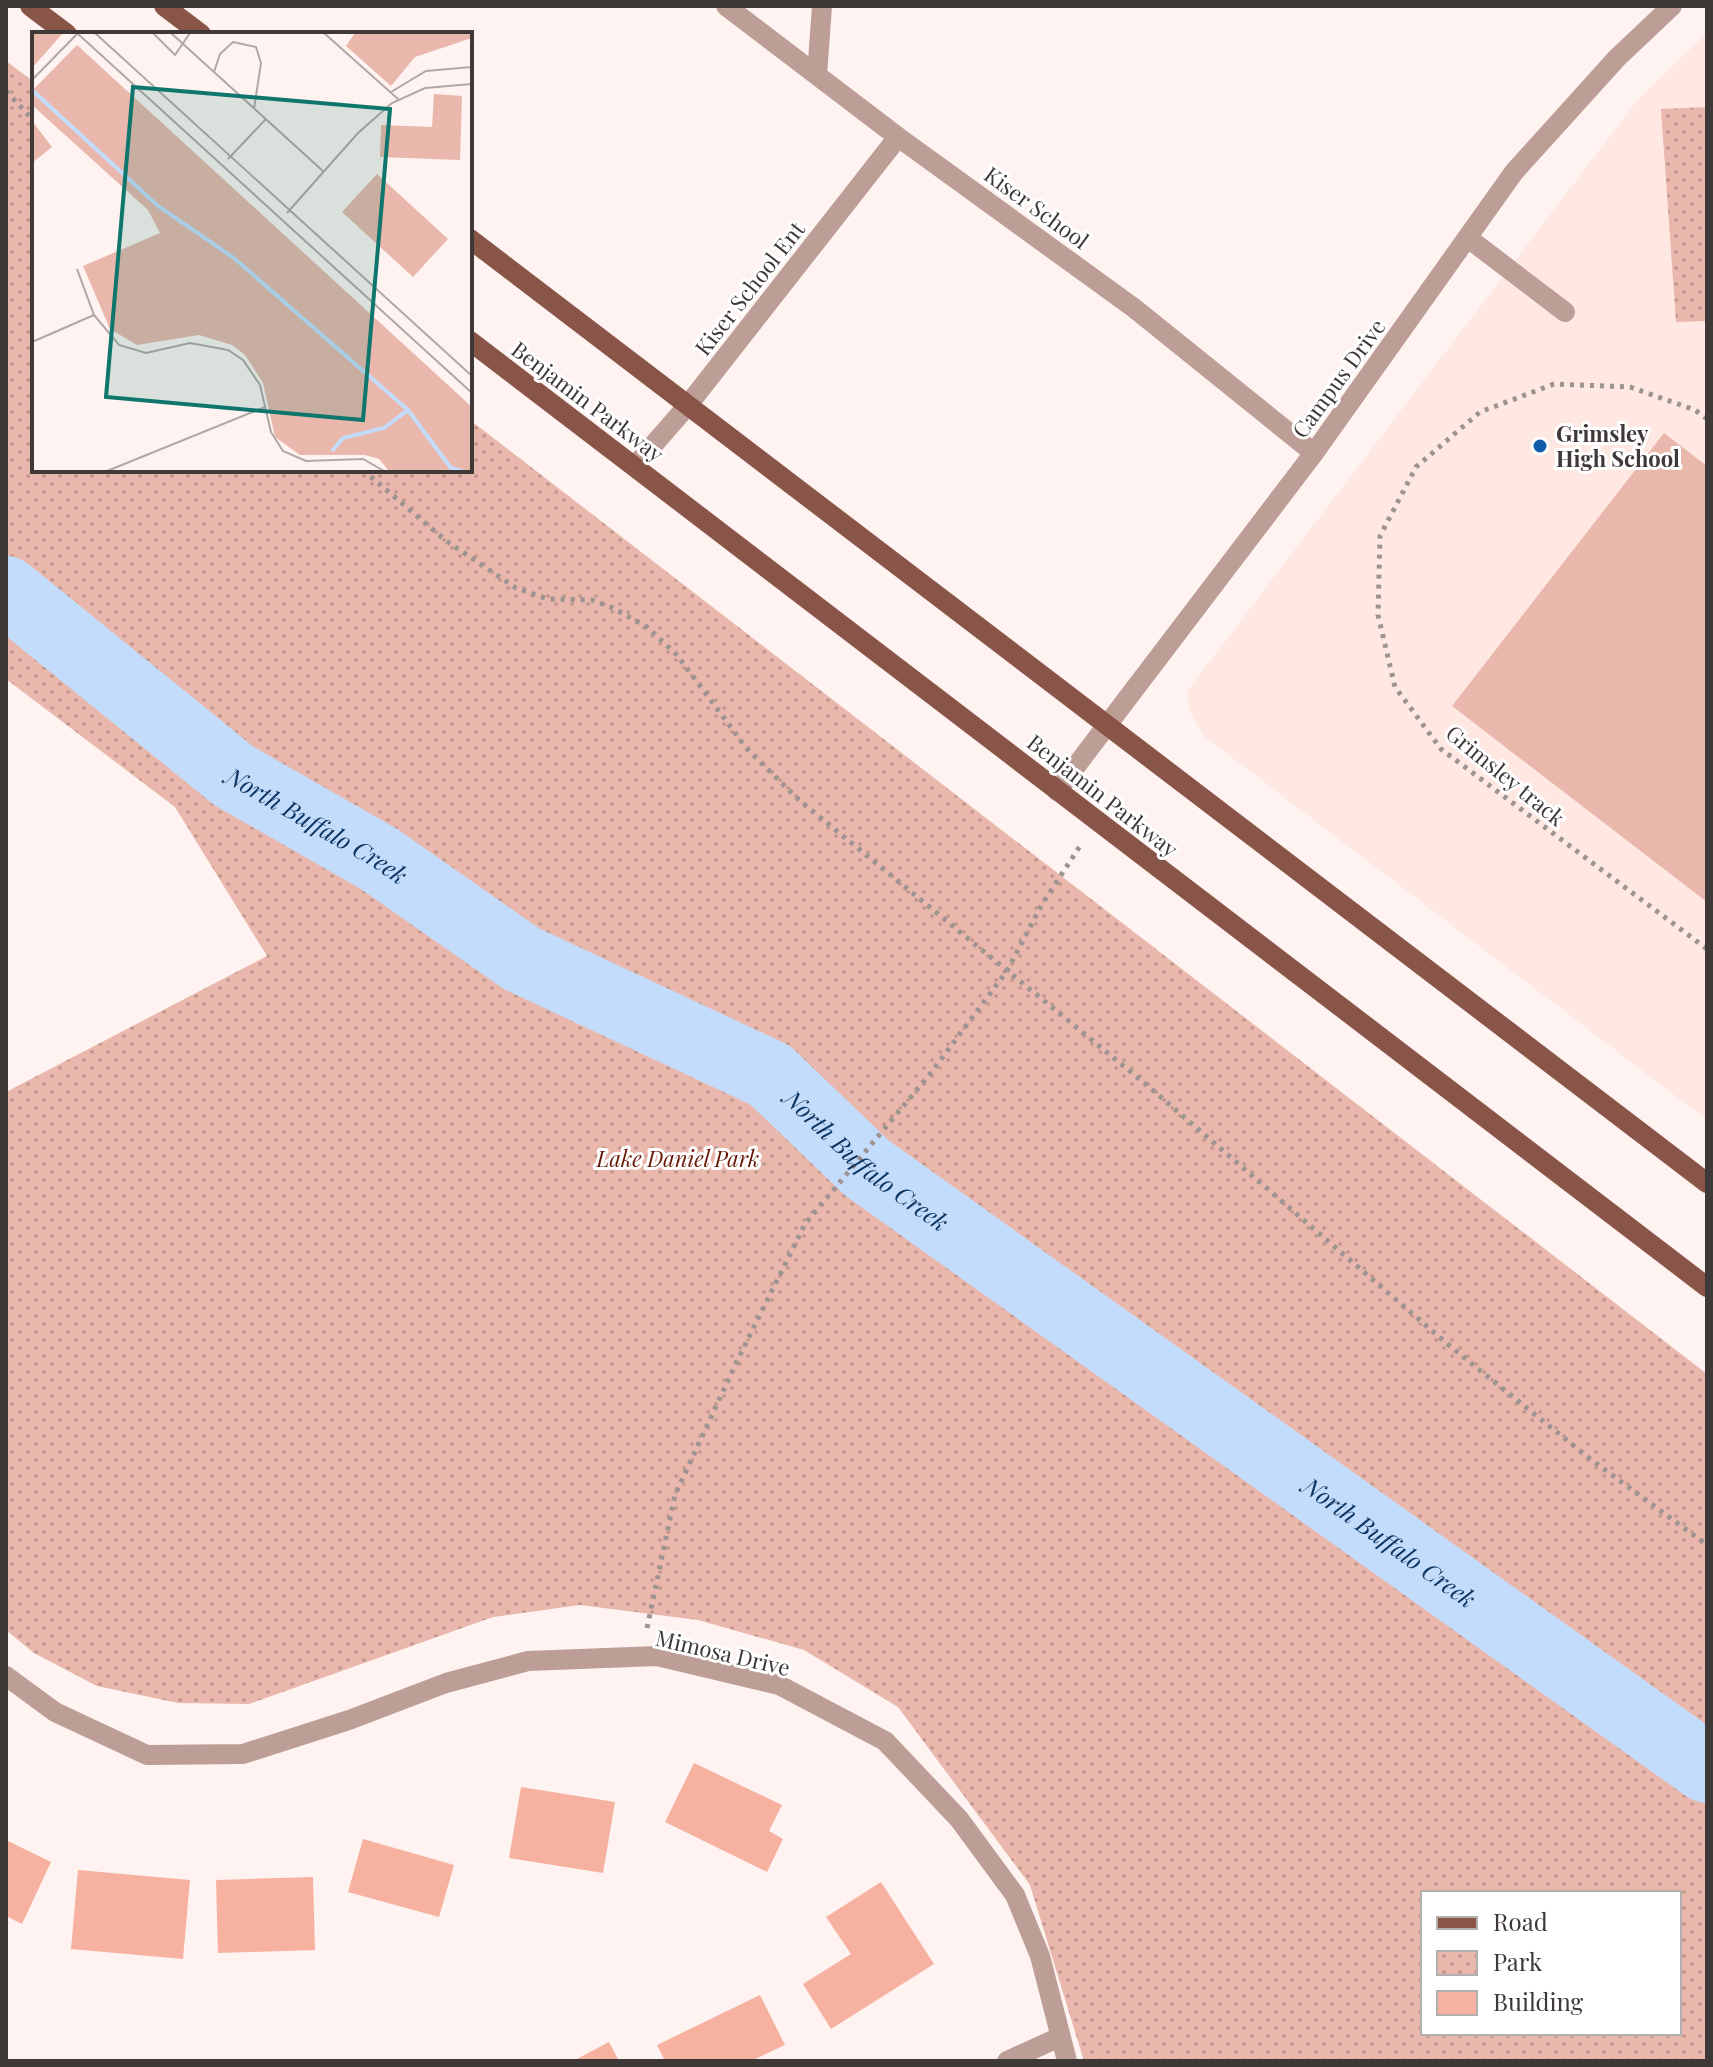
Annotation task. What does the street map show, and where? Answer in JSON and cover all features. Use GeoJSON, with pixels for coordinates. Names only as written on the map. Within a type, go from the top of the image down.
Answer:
{"type":"FeatureCollection","features":[{"type":"Feature","properties":{"kind":"main road"},"geometry":{"type":"LineString","coordinates":[[30,6],[64,32]]}},
{"type":"Feature","properties":{"kind":"main road"},"geometry":{"type":"LineString","coordinates":[[164,6],[198,32]]}},
{"type":"Feature","properties":{"kind":"main road"},"geometry":{"type":"LineString","coordinates":[[472,241],[1707,1183]]}},
{"type":"Feature","properties":{"kind":"main road","name":"Benjamin Parkway"},"geometry":{"type":"LineString","coordinates":[[472,343],[1707,1287]]}},
{"type":"Feature","properties":{"kind":"street","name":"Kiser School"},"geometry":{"type":"LineString","coordinates":[[726,6],[898,137],[1134,308],[1314,453]]}},
{"type":"Feature","properties":{"kind":"street"},"geometry":{"type":"LineString","coordinates":[[817,75],[822,6]]}},
{"type":"Feature","properties":{"kind":"street","name":"Campus Drive"},"geometry":{"type":"LineString","coordinates":[[1057,791],[1314,453],[1514,172],[1617,58],[1672,6]]}},
{"type":"Feature","properties":{"kind":"street","name":"Kiser School Ent"},"geometry":{"type":"LineString","coordinates":[[635,466],[688,405],[898,137]]}},
{"type":"Feature","properties":{"kind":"street"},"geometry":{"type":"LineString","coordinates":[[1468,238],[1565,312]]}},
{"type":"Feature","properties":{"kind":"street","name":"Mimosa Drive"},"geometry":{"type":"LineString","coordinates":[[6,1676],[55,1712],[147,1755],[243,1754],[349,1720],[446,1683],[528,1661],[657,1656],[779,1685],[885,1741],[959,1819],[1015,1895],[1040,1956],[1067,2061]]}},
{"type":"Feature","properties":{"kind":"street"},"geometry":{"type":"LineString","coordinates":[[1007,2061],[1060,2037]]}},
{"type":"Feature","properties":{"kind":"path"},"geometry":{"type":"LineString","coordinates":[[6,91],[32,119]]}},
{"type":"Feature","properties":{"kind":"path","name":"Grimsley track"},"geometry":{"type":"LineString","coordinates":[[1707,419],[1695,410],[1630,387],[1554,384],[1480,412],[1416,467],[1380,536],[1378,615],[1395,687],[1441,749],[1707,949]]}},
{"type":"Feature","properties":{"kind":"path"},"geometry":{"type":"LineString","coordinates":[[365,472],[445,540],[516,588],[548,599],[592,600],[647,627],[677,655],[747,749],[799,800],[1148,1086],[1451,1347],[1589,1458],[1707,1545]]}},
{"type":"Feature","properties":{"kind":"path"},"geometry":{"type":"LineString","coordinates":[[643,1657],[652,1598],[675,1495],[805,1224],[930,1074],[1007,971],[1041,906],[1096,822]]}},
{"type":"Feature","properties":{"kind":"shaded area","name":"Grimsley High School"},"geometry":{"type":"Polygon","coordinates":[[[1707,33],[1707,1120],[1204,736],[1189,710],[1188,690],[1639,98],[1707,33]]]}},
{"type":"Feature","properties":{"kind":"green space","name":"Lake Daniel Park"},"geometry":{"type":"Polygon","coordinates":[[[6,61],[32,80],[32,472],[472,472],[472,422],[1707,1374],[1707,2061],[1084,2061],[1030,1885],[898,1707],[804,1650],[698,1620],[580,1605],[493,1617],[249,1704],[178,1703],[97,1686],[34,1653],[6,1630],[6,1092],[267,956],[175,807],[6,679],[6,61]]]}},
{"type":"Feature","properties":{"kind":"green space"},"geometry":{"type":"Polygon","coordinates":[[[1707,107],[1707,321],[1676,322],[1661,109],[1707,107]]]}},
{"type":"Feature","properties":{"kind":"green space"},"geometry":{"type":"Polygon","coordinates":[[[1664,433],[1707,466],[1707,902],[1452,706],[1664,433]]]}},
{"type":"Feature","properties":{"kind":"building"},"geometry":{"type":"Polygon","coordinates":[[[694,1763],[782,1805],[769,1831],[783,1839],[767,1872],[665,1822],[694,1763]]]}},
{"type":"Feature","properties":{"kind":"building"},"geometry":{"type":"Polygon","coordinates":[[[521,1787],[615,1802],[603,1873],[509,1858],[521,1787]]]}},
{"type":"Feature","properties":{"kind":"building"},"geometry":{"type":"Polygon","coordinates":[[[363,1839],[454,1865],[439,1917],[348,1892],[363,1839]]]}},
{"type":"Feature","properties":{"kind":"building"},"geometry":{"type":"Polygon","coordinates":[[[6,1840],[51,1862],[22,1924],[6,1916],[6,1840]]]}},
{"type":"Feature","properties":{"kind":"building"},"geometry":{"type":"Polygon","coordinates":[[[78,1870],[190,1880],[183,1959],[71,1949],[78,1870]]]}},
{"type":"Feature","properties":{"kind":"building"},"geometry":{"type":"Polygon","coordinates":[[[313,1877],[315,1950],[218,1953],[216,1880],[313,1877]]]}},
{"type":"Feature","properties":{"kind":"building"},"geometry":{"type":"Polygon","coordinates":[[[881,1882],[934,1964],[831,2029],[803,1984],[851,1954],[826,1917],[881,1882]]]}},
{"type":"Feature","properties":{"kind":"building"},"geometry":{"type":"Polygon","coordinates":[[[760,1995],[785,2045],[751,2061],[665,2061],[657,2045],[760,1995]]]}},
{"type":"Feature","properties":{"kind":"building"},"geometry":{"type":"Polygon","coordinates":[[[609,2042],[619,2061],[573,2061],[609,2042]]]}},
{"type":"Feature","properties":{"kind":"waterway","name":"North Buffalo Creek"},"geometry":{"type":"LineString","coordinates":[[6,591],[234,776],[379,859],[522,959],[770,1075],[867,1168],[1707,1768]]}},
{"type":"Feature","properties":{"kind":"place","name":"Grimsley High School"},"geometry":{"type":"Point","coordinates":[1540,446]}}]}
